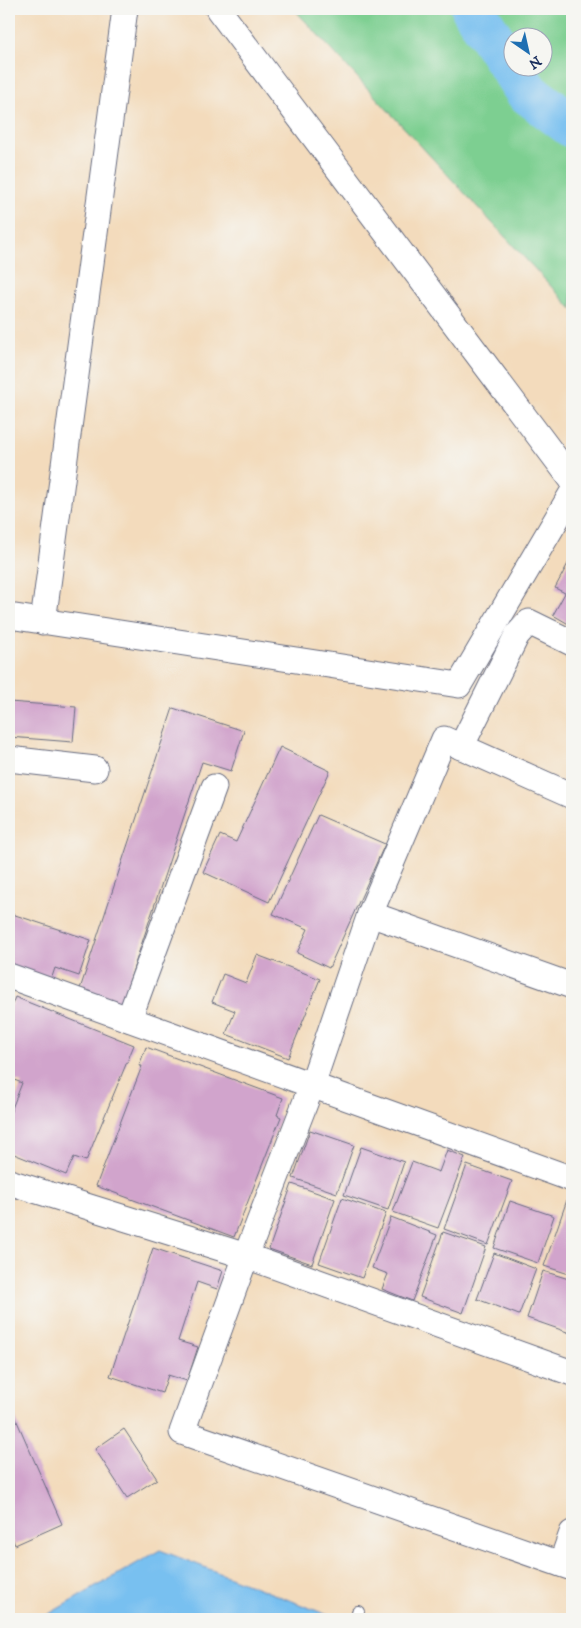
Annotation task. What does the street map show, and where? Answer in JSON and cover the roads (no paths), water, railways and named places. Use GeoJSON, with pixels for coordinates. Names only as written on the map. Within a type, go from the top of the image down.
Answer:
{"type":"FeatureCollection","features":[{"type":"Feature","properties":{"kind":"street"},"geometry":{"type":"LineString","coordinates":[[43,622],[125,9]]}},
{"type":"Feature","properties":{"kind":"street"},"geometry":{"type":"LineString","coordinates":[[218,9],[572,480]]}},
{"type":"Feature","properties":{"kind":"street"},"geometry":{"type":"LineString","coordinates":[[9,616],[459,685],[572,492]]}},
{"type":"Feature","properties":{"kind":"street"},"geometry":{"type":"LineString","coordinates":[[461,747],[518,635],[529,622],[572,643]]}},
{"type":"Feature","properties":{"kind":"street"},"geometry":{"type":"LineString","coordinates":[[572,796],[444,739],[370,914],[312,1085],[246,1256],[182,1432],[566,1566],[572,1533]]}},
{"type":"Feature","properties":{"kind":"street"},"geometry":{"type":"LineString","coordinates":[[9,759],[95,769]]}},
{"type":"Feature","properties":{"kind":"street"},"geometry":{"type":"LineString","coordinates":[[129,1019],[214,787]]}},
{"type":"Feature","properties":{"kind":"street"},"geometry":{"type":"LineString","coordinates":[[370,914],[572,986]]}},
{"type":"Feature","properties":{"kind":"street"},"geometry":{"type":"LineString","coordinates":[[9,976],[572,1179]]}},
{"type":"Feature","properties":{"kind":"street"},"geometry":{"type":"LineString","coordinates":[[9,1182],[246,1256],[572,1373]]}},
{"type":"Feature","properties":{"kind":"water"},"geometry":{"type":"Polygon","coordinates":[[[160,1550],[338,1619],[40,1619],[160,1550]]]}},
{"type":"Feature","properties":{"kind":"waterway"},"geometry":{"type":"LineString","coordinates":[[473,9],[527,92],[572,126]]}}]}
